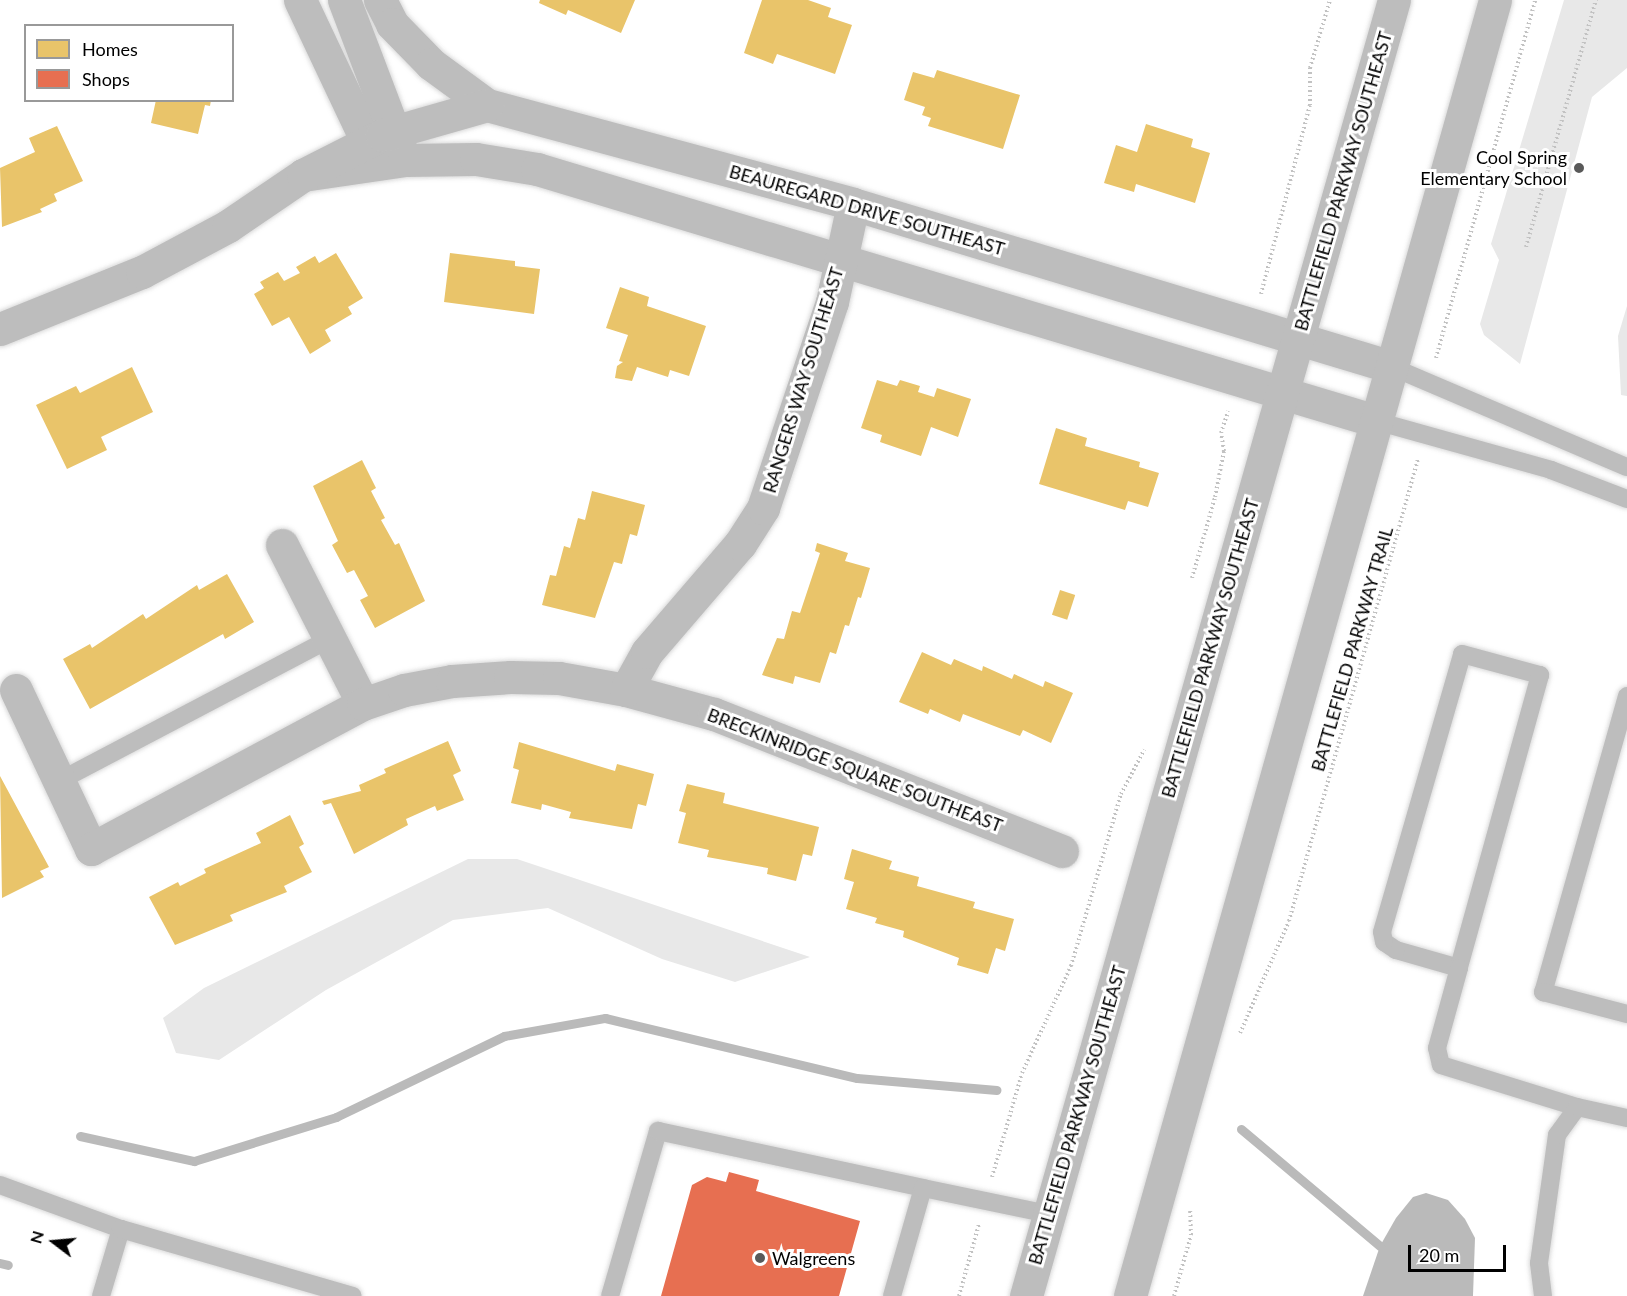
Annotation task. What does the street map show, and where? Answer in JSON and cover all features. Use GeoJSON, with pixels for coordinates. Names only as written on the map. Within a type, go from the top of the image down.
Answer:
{"type":"FeatureCollection","features":[{"type":"Feature","properties":{"kind":"street"},"geometry":{"type":"LineString","coordinates":[[300,0],[386,149]]}},
{"type":"Feature","properties":{"kind":"street"},"geometry":{"type":"LineString","coordinates":[[344,0],[386,149]]}},
{"type":"Feature","properties":{"kind":"street","name":"BEAUREGARD DRIVE SOUTHEAST"},"geometry":{"type":"LineString","coordinates":[[380,0],[392,24],[431,64],[487,105],[853,204],[1300,337],[1392,367]]}},
{"type":"Feature","properties":{"kind":"street","name":"BATTLEFIELD PARKWAY SOUTHEAST"},"geometry":{"type":"LineString","coordinates":[[1026,1296],[1394,0]]}},
{"type":"Feature","properties":{"kind":"street"},"geometry":{"type":"LineString","coordinates":[[1130,1296],[1495,0]]}},
{"type":"Feature","properties":{"kind":"street"},"geometry":{"type":"LineString","coordinates":[[0,329],[142,272],[228,226],[303,175],[386,149],[487,105]]}},
{"type":"Feature","properties":{"kind":"street"},"geometry":{"type":"LineString","coordinates":[[386,149],[476,159],[537,169],[840,262],[1376,420]]}},
{"type":"Feature","properties":{"kind":"street","name":"RANGERS WAY SOUTHEAST"},"geometry":{"type":"LineString","coordinates":[[626,690],[648,652],[740,544],[763,508],[828,313],[853,204]]}},
{"type":"Feature","properties":{"kind":"street"},"geometry":{"type":"LineString","coordinates":[[282,545],[363,704]]}},
{"type":"Feature","properties":{"kind":"street","name":"BRECKINRIDGE SQUARE SOUTHEAST"},"geometry":{"type":"LineString","coordinates":[[16,690],[92,849],[363,704],[404,690],[452,681],[510,677],[559,678],[626,690],[714,714],[1062,851]]}},
{"type":"Feature","properties":{"kind":"lane"},"geometry":{"type":"LineString","coordinates":[[1392,367],[1627,467]]}},
{"type":"Feature","properties":{"kind":"lane"},"geometry":{"type":"LineString","coordinates":[[1376,420],[1424,436],[1551,470],[1627,499]]}},
{"type":"Feature","properties":{"kind":"lane"},"geometry":{"type":"LineString","coordinates":[[59,781],[329,639]]}},
{"type":"Feature","properties":{"kind":"lane"},"geometry":{"type":"LineString","coordinates":[[1459,968],[1396,950],[1384,942],[1382,932],[1462,654],[1540,675],[1437,1048],[1441,1065],[1577,1107],[1627,1118]]}},
{"type":"Feature","properties":{"kind":"lane"},"geometry":{"type":"LineString","coordinates":[[1627,696],[1543,992],[1627,1014]]}},
{"type":"Feature","properties":{"kind":"lane"},"geometry":{"type":"LineString","coordinates":[[1543,1296],[1539,1263],[1557,1135],[1577,1107]]}},
{"type":"Feature","properties":{"kind":"lane"},"geometry":{"type":"LineString","coordinates":[[610,1296],[658,1131],[923,1188],[985,1204],[1048,1214]]}},
{"type":"Feature","properties":{"kind":"lane"},"geometry":{"type":"LineString","coordinates":[[0,1185],[121,1229],[353,1296]]}},
{"type":"Feature","properties":{"kind":"lane"},"geometry":{"type":"LineString","coordinates":[[892,1296],[923,1188]]}},
{"type":"Feature","properties":{"kind":"lane"},"geometry":{"type":"LineString","coordinates":[[101,1296],[121,1229]]}},
{"type":"Feature","properties":{"kind":"path"},"geometry":{"type":"LineString","coordinates":[[1253,324],[1310,105],[1310,68],[1330,0]]}},
{"type":"Feature","properties":{"kind":"path"},"geometry":{"type":"LineString","coordinates":[[1431,385],[1437,349],[1534,0]]}},
{"type":"Feature","properties":{"kind":"path"},"geometry":{"type":"LineString","coordinates":[[1526,247],[1596,0]]}},
{"type":"Feature","properties":{"kind":"path"},"geometry":{"type":"LineString","coordinates":[[1190,586],[1215,497],[1224,451],[1221,432],[1238,381]]}},
{"type":"Feature","properties":{"kind":"path","name":"BATTLEFIELD PARKWAY TRAIL"},"geometry":{"type":"LineString","coordinates":[[1239,1035],[1256,1006],[1289,921],[1424,436]]}},
{"type":"Feature","properties":{"kind":"path"},"geometry":{"type":"LineString","coordinates":[[959,1296],[1022,1073],[1071,966],[1121,794],[1146,742]]}},
{"type":"Feature","properties":{"kind":"path"},"geometry":{"type":"LineString","coordinates":[[1174,1296],[1191,1235],[1190,1202]]}},
{"type":"Feature","properties":{"kind":"shaded area"},"geometry":{"type":"Polygon","coordinates":[[[1564,0],[1627,0],[1627,68],[1592,97],[1520,364],[1484,335],[1480,324],[1499,260],[1491,244],[1564,0]]]}},
{"type":"Feature","properties":{"kind":"shaded area"},"geometry":{"type":"Polygon","coordinates":[[[1627,306],[1627,396],[1621,395],[1618,336],[1627,306]]]}},
{"type":"Feature","properties":{"kind":"shaded area"},"geometry":{"type":"Polygon","coordinates":[[[468,859],[517,859],[810,957],[735,982],[662,959],[548,908],[453,920],[326,990],[219,1060],[176,1053],[163,1018],[204,988],[468,859]]]}},
{"type":"Feature","properties":{"kind":"shaded area"},"geometry":{"type":"Polygon","coordinates":[[[1426,1193],[1448,1200],[1465,1219],[1475,1238],[1473,1296],[1363,1296],[1380,1246],[1396,1218],[1413,1197],[1426,1193]]]}},
{"type":"Feature","properties":{"kind":"building: Homes"},"geometry":{"type":"Polygon","coordinates":[[[540,0],[635,0],[621,33],[568,10],[566,15],[539,3],[540,0]]]}},
{"type":"Feature","properties":{"kind":"building: Homes"},"geometry":{"type":"Polygon","coordinates":[[[762,0],[808,0],[831,8],[828,17],[852,25],[835,74],[777,54],[773,64],[744,53],[762,0]]]}},
{"type":"Feature","properties":{"kind":"building: Homes"},"geometry":{"type":"Polygon","coordinates":[[[937,70],[1020,95],[1003,149],[928,126],[931,118],[922,115],[925,107],[904,100],[913,72],[934,78],[937,70]]]}},
{"type":"Feature","properties":{"kind":"building: Homes"},"geometry":{"type":"Polygon","coordinates":[[[156,102],[211,102],[210,106],[205,105],[198,134],[151,123],[156,102]]]}},
{"type":"Feature","properties":{"kind":"building: Homes"},"geometry":{"type":"Polygon","coordinates":[[[1146,124],[1193,139],[1191,147],[1210,153],[1195,203],[1136,184],[1134,192],[1104,183],[1116,145],[1137,152],[1146,124]]]}},
{"type":"Feature","properties":{"kind":"building: Homes"},"geometry":{"type":"Polygon","coordinates":[[[57,126],[83,181],[54,194],[57,201],[40,209],[42,212],[2,227],[0,168],[35,152],[29,138],[57,126]]]}},
{"type":"Feature","properties":{"kind":"building: Homes"},"geometry":{"type":"Polygon","coordinates":[[[336,253],[363,298],[348,307],[352,314],[325,330],[331,341],[310,354],[289,317],[272,326],[254,294],[264,288],[260,282],[278,272],[284,281],[300,273],[296,267],[315,256],[319,263],[336,253]]]}},
{"type":"Feature","properties":{"kind":"building: Homes"},"geometry":{"type":"Polygon","coordinates":[[[450,253],[515,261],[515,266],[540,269],[534,314],[444,302],[450,253]]]}},
{"type":"Feature","properties":{"kind":"building: Homes"},"geometry":{"type":"Polygon","coordinates":[[[620,287],[649,297],[647,306],[706,326],[689,376],[670,370],[668,377],[637,367],[632,381],[615,378],[617,366],[623,362],[619,361],[628,335],[606,328],[620,287]]]}},
{"type":"Feature","properties":{"kind":"building: Homes"},"geometry":{"type":"Polygon","coordinates":[[[132,367],[153,412],[101,437],[107,450],[67,469],[36,405],[76,386],[80,393],[132,367]]]}},
{"type":"Feature","properties":{"kind":"building: Homes"},"geometry":{"type":"Polygon","coordinates":[[[877,380],[897,386],[900,380],[920,386],[918,392],[934,397],[937,388],[971,399],[958,437],[931,427],[921,456],[880,442],[882,435],[861,428],[877,380]]]}},
{"type":"Feature","properties":{"kind":"building: Homes"},"geometry":{"type":"Polygon","coordinates":[[[1056,428],[1087,438],[1085,446],[1140,462],[1139,467],[1159,473],[1148,507],[1128,501],[1125,510],[1039,484],[1056,428]]]}},
{"type":"Feature","properties":{"kind":"building: Homes"},"geometry":{"type":"Polygon","coordinates":[[[362,460],[376,488],[371,491],[385,518],[381,520],[395,545],[399,543],[425,601],[375,628],[360,600],[368,596],[354,570],[347,573],[332,545],[338,541],[313,486],[362,460]]]}},
{"type":"Feature","properties":{"kind":"building: Homes"},"geometry":{"type":"Polygon","coordinates":[[[592,491],[645,505],[637,536],[630,534],[622,564],[614,562],[595,618],[542,605],[550,575],[556,576],[564,546],[570,548],[578,518],[585,520],[592,491]]]}},
{"type":"Feature","properties":{"kind":"building: Homes"},"geometry":{"type":"Polygon","coordinates":[[[817,543],[848,553],[845,561],[870,568],[849,626],[845,625],[836,654],[830,652],[820,683],[795,676],[793,684],[762,675],[777,638],[784,639],[792,611],[800,613],[820,553],[815,551],[817,543]]]}},
{"type":"Feature","properties":{"kind":"building: Homes"},"geometry":{"type":"Polygon","coordinates":[[[227,574],[254,622],[225,639],[223,634],[90,709],[63,659],[90,644],[92,648],[143,614],[146,619],[197,585],[199,590],[227,574]]]}},
{"type":"Feature","properties":{"kind":"building: Homes"},"geometry":{"type":"Polygon","coordinates":[[[1060,590],[1075,595],[1067,620],[1052,615],[1060,590]]]}},
{"type":"Feature","properties":{"kind":"building: Homes"},"geometry":{"type":"Polygon","coordinates":[[[922,652],[951,665],[954,659],[982,671],[983,666],[1012,679],[1014,674],[1043,687],[1045,681],[1073,693],[1051,743],[1023,730],[1020,736],[963,714],[960,722],[930,709],[928,714],[899,702],[922,652]]]}},
{"type":"Feature","properties":{"kind":"building: Homes"},"geometry":{"type":"Polygon","coordinates":[[[448,741],[461,771],[453,775],[464,800],[437,811],[435,806],[406,819],[408,825],[354,854],[331,803],[324,805],[322,801],[361,791],[359,785],[386,773],[384,769],[448,741]]]}},
{"type":"Feature","properties":{"kind":"building: Homes"},"geometry":{"type":"Polygon","coordinates":[[[519,742],[615,771],[617,764],[654,774],[646,806],[638,804],[632,829],[569,818],[571,812],[542,804],[541,810],[511,803],[519,770],[513,768],[519,742]]]}},
{"type":"Feature","properties":{"kind":"building: Homes"},"geometry":{"type":"Polygon","coordinates":[[[0,776],[49,867],[40,871],[44,877],[2,898],[0,776]]]}},
{"type":"Feature","properties":{"kind":"building: Homes"},"geometry":{"type":"Polygon","coordinates":[[[687,784],[725,793],[723,803],[819,827],[812,856],[803,854],[796,881],[767,874],[768,868],[707,857],[709,850],[678,843],[686,813],[679,811],[687,784]]]}},
{"type":"Feature","properties":{"kind":"building: Homes"},"geometry":{"type":"Polygon","coordinates":[[[290,815],[304,844],[299,847],[312,872],[284,886],[287,892],[230,915],[233,921],[175,945],[149,897],[178,882],[180,886],[206,873],[204,869],[261,843],[256,833],[290,815]]]}},
{"type":"Feature","properties":{"kind":"building: Homes"},"geometry":{"type":"Polygon","coordinates":[[[852,849],[892,861],[889,869],[919,877],[917,886],[975,902],[973,908],[1014,919],[1005,951],[996,948],[988,974],[957,965],[959,958],[903,937],[904,931],[875,923],[877,918],[846,909],[854,882],[844,879],[852,849]]]}},
{"type":"Feature","properties":{"kind":"building: Shops","name":"Walgreens"},"geometry":{"type":"Polygon","coordinates":[[[729,1172],[759,1180],[756,1191],[860,1221],[839,1296],[661,1296],[692,1185],[707,1177],[726,1182],[729,1172]]]}},
{"type":"Feature","properties":{"kind":"waterway"},"geometry":{"type":"LineString","coordinates":[[80,1136],[194,1161],[336,1117],[504,1036],[605,1018],[857,1078],[996,1090]]}},
{"type":"Feature","properties":{"kind":"waterway"},"geometry":{"type":"LineString","coordinates":[[1241,1129],[1380,1246]]}},
{"type":"Feature","properties":{"kind":"waterway"},"geometry":{"type":"LineString","coordinates":[[0,1263],[8,1265]]}},
{"type":"Feature","properties":{"kind":"place","name":"Cool Spring Elementary School"},"geometry":{"type":"Point","coordinates":[1579,168]}},
{"type":"Feature","properties":{"kind":"place","name":"Walgreens"},"geometry":{"type":"Point","coordinates":[760,1258]}}]}
